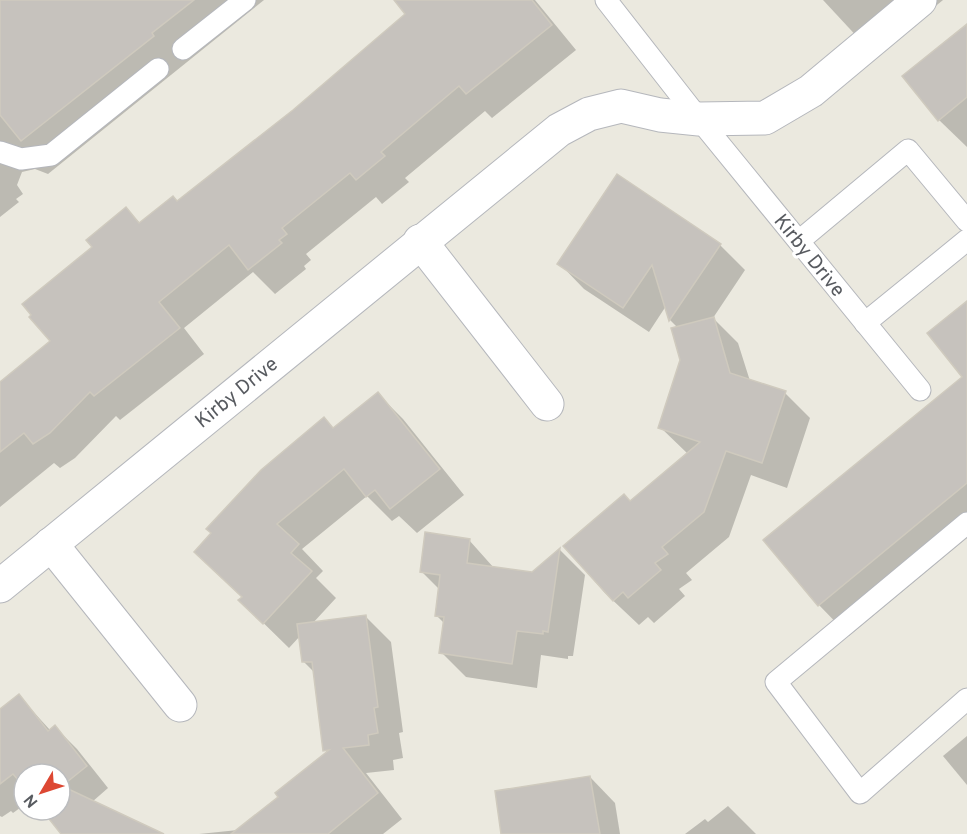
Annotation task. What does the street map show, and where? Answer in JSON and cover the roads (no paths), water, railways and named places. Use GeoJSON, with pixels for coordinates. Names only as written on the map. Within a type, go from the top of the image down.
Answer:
{"type":"FeatureCollection","features":[{"type":"Feature","properties":{"kind":"street","name":"Kirby Drive"},"geometry":{"type":"LineString","coordinates":[[0,586],[420,241],[559,130],[589,114],[621,106],[699,119],[765,118],[811,91],[920,0]]}},
{"type":"Feature","properties":{"kind":"street"},"geometry":{"type":"LineString","coordinates":[[420,241],[547,404]]}},
{"type":"Feature","properties":{"kind":"street"},"geometry":{"type":"LineString","coordinates":[[51,544],[180,705]]}},
{"type":"Feature","properties":{"kind":"lane"},"geometry":{"type":"LineString","coordinates":[[183,49],[245,0]]}},
{"type":"Feature","properties":{"kind":"lane","name":"Kirby Drive"},"geometry":{"type":"LineString","coordinates":[[606,0],[699,119],[920,390]]}},
{"type":"Feature","properties":{"kind":"lane"},"geometry":{"type":"LineString","coordinates":[[0,152],[21,159],[51,155],[158,69]]}},
{"type":"Feature","properties":{"kind":"lane"},"geometry":{"type":"LineString","coordinates":[[799,241],[908,150],[967,221]]}},
{"type":"Feature","properties":{"kind":"lane"},"geometry":{"type":"LineString","coordinates":[[865,322],[967,240]]}},
{"type":"Feature","properties":{"kind":"lane"},"geometry":{"type":"LineString","coordinates":[[967,523],[776,682],[860,793],[967,699]]}}]}
